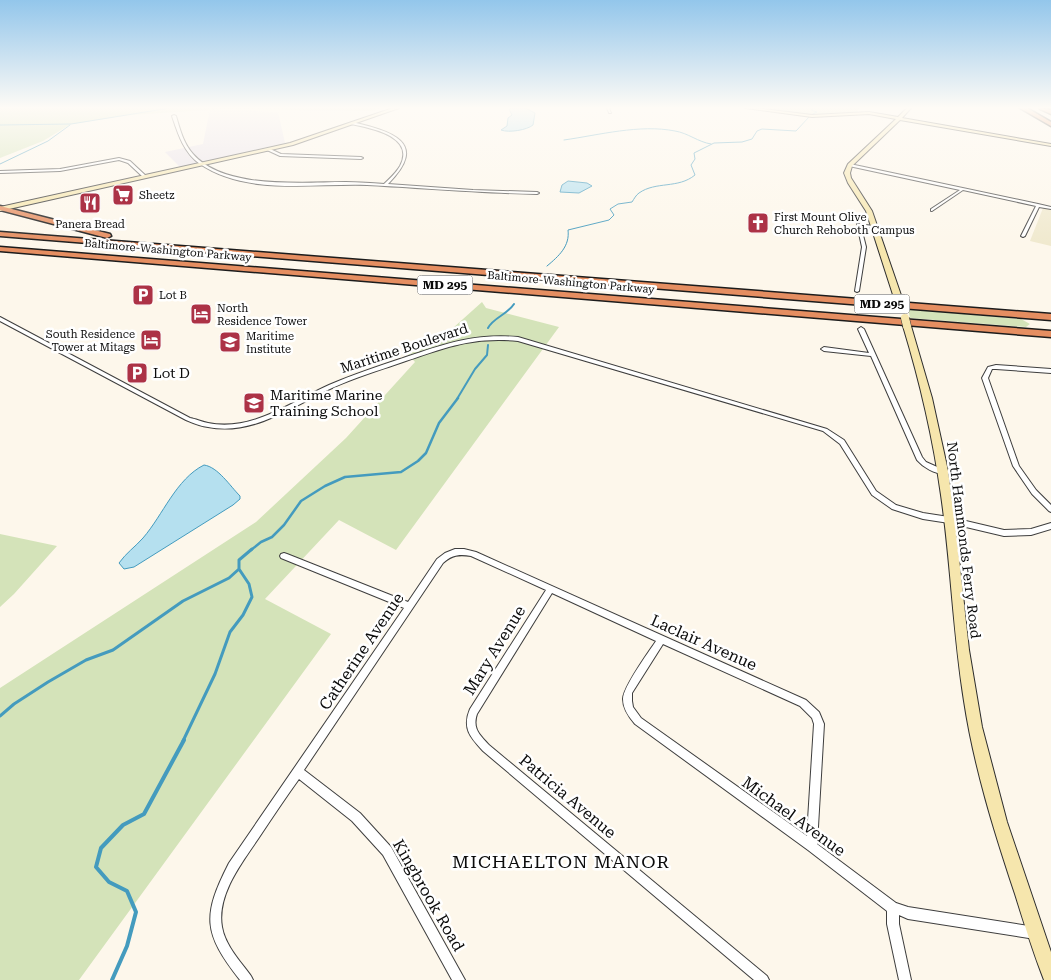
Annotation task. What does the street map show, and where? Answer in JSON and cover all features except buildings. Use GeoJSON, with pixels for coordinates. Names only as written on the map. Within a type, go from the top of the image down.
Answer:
{"type":"FeatureCollection","features":[{"type":"Feature","properties":{"kind":"highway"},"geometry":{"type":"LineString","coordinates":[[2,208],[88,232],[126,239],[296,257]]}},
{"type":"Feature","properties":{"kind":"highway","name":"Baltimore-Washington Parkway"},"geometry":{"type":"LineString","coordinates":[[0,234],[1051,317]]}},
{"type":"Feature","properties":{"kind":"highway","name":"Baltimore-Washington Parkway"},"geometry":{"type":"LineString","coordinates":[[0,249],[1051,334]]}},
{"type":"Feature","properties":{"kind":"highway"},"geometry":{"type":"LineString","coordinates":[[0,255],[102,258]]}},
{"type":"Feature","properties":{"kind":"street"},"geometry":{"type":"LineString","coordinates":[[191,154],[202,164],[227,176],[264,183],[385,185],[474,192],[537,193]]}},
{"type":"Feature","properties":{"kind":"street"},"geometry":{"type":"LineString","coordinates":[[2,208],[249,154]]}},
{"type":"Feature","properties":{"kind":"street"},"geometry":{"type":"LineString","coordinates":[[276,154],[284,156],[361,158]]}},
{"type":"Feature","properties":{"kind":"street"},"geometry":{"type":"LineString","coordinates":[[385,185],[404,162],[405,154]]}},
{"type":"Feature","properties":{"kind":"street"},"geometry":{"type":"LineString","coordinates":[[850,166],[863,154]]}},
{"type":"Feature","properties":{"kind":"street"},"geometry":{"type":"LineString","coordinates":[[0,172],[60,170],[119,159],[132,164],[144,176]]}},
{"type":"Feature","properties":{"kind":"street"},"geometry":{"type":"LineString","coordinates":[[850,166],[1051,208]]}},
{"type":"Feature","properties":{"kind":"street","name":"North Hammonds Ferry Road"},"geometry":{"type":"LineString","coordinates":[[850,166],[847,172],[848,178],[865,201],[922,373],[950,520],[957,604],[975,726],[995,806],[1036,933],[1050,968]]}},
{"type":"Feature","properties":{"kind":"street"},"geometry":{"type":"LineString","coordinates":[[932,210],[963,189]]}},
{"type":"Feature","properties":{"kind":"street"},"geometry":{"type":"LineString","coordinates":[[1023,236],[1038,205]]}},
{"type":"Feature","properties":{"kind":"street"},"geometry":{"type":"LineString","coordinates":[[857,291],[864,248],[858,225],[874,227]]}},
{"type":"Feature","properties":{"kind":"street","name":"Maritime Boulevard"},"geometry":{"type":"LineString","coordinates":[[0,319],[188,418],[210,427],[220,428],[244,425],[260,420],[342,381],[451,343],[490,337],[518,339],[825,430],[842,442],[867,482],[882,500],[906,512],[1004,533],[1031,532],[1051,526]]}},
{"type":"Feature","properties":{"kind":"street"},"geometry":{"type":"LineString","coordinates":[[862,329],[919,458],[924,464],[942,472]]}},
{"type":"Feature","properties":{"kind":"street"},"geometry":{"type":"LineString","coordinates":[[824,349],[873,355]]}},
{"type":"Feature","properties":{"kind":"street"},"geometry":{"type":"LineString","coordinates":[[1050,372],[996,367],[990,368],[985,378],[1016,466],[1034,492],[1051,508]]}},
{"type":"Feature","properties":{"kind":"street","name":"Laclair Avenue"},"geometry":{"type":"LineString","coordinates":[[454,552],[464,551],[473,554],[803,703],[816,716],[819,724],[812,846]]}},
{"type":"Feature","properties":{"kind":"street","name":"Catherine Avenue"},"geometry":{"type":"LineString","coordinates":[[247,980],[225,952],[217,933],[215,911],[221,889],[233,867],[440,560],[454,552]]}},
{"type":"Feature","properties":{"kind":"street"},"geometry":{"type":"LineString","coordinates":[[284,556],[409,606]]}},
{"type":"Feature","properties":{"kind":"street","name":"Mary Avenue"},"geometry":{"type":"LineString","coordinates":[[470,729],[470,719],[473,712],[550,590]]}},
{"type":"Feature","properties":{"kind":"street","name":"Michael Avenue"},"geometry":{"type":"LineString","coordinates":[[662,639],[628,692],[626,702],[630,712],[638,721],[812,846],[894,908],[908,914],[1036,933]]}},
{"type":"Feature","properties":{"kind":"street","name":"Patricia Avenue"},"geometry":{"type":"LineString","coordinates":[[470,729],[486,748],[763,980]]}},
{"type":"Feature","properties":{"kind":"street","name":"Kingbrook Road"},"geometry":{"type":"LineString","coordinates":[[298,772],[356,817],[387,851],[459,980]]}},
{"type":"Feature","properties":{"kind":"street"},"geometry":{"type":"LineString","coordinates":[[894,908],[893,924],[905,980]]}},
{"type":"Feature","properties":{"kind":"shaded area"},"geometry":{"type":"Polygon","coordinates":[[[167,154],[238,154],[180,167],[167,154]]]}},
{"type":"Feature","properties":{"kind":"shaded area"},"geometry":{"type":"Polygon","coordinates":[[[1043,208],[1051,209],[1051,246],[1030,241],[1043,208]]]}},
{"type":"Feature","properties":{"kind":"green space"},"geometry":{"type":"Polygon","coordinates":[[[0,154],[11,154],[0,158],[0,154]]]}},
{"type":"Feature","properties":{"kind":"green space"},"geometry":{"type":"Polygon","coordinates":[[[482,302],[486,308],[559,327],[396,550],[339,520],[265,599],[331,634],[79,980],[0,980],[0,688],[256,522],[346,438],[415,362],[408,354],[434,345],[482,302]]]}},
{"type":"Feature","properties":{"kind":"green space"},"geometry":{"type":"Polygon","coordinates":[[[908,309],[1021,319],[1030,324],[1026,327],[910,318],[908,309]]]}},
{"type":"Feature","properties":{"kind":"green space"},"geometry":{"type":"Polygon","coordinates":[[[0,534],[57,546],[0,607],[0,534]]]}},
{"type":"Feature","properties":{"kind":"water"},"geometry":{"type":"Polygon","coordinates":[[[568,181],[587,183],[592,186],[579,193],[560,192],[562,185],[568,181]]]}},
{"type":"Feature","properties":{"kind":"water"},"geometry":{"type":"Polygon","coordinates":[[[204,465],[219,473],[240,496],[240,499],[134,567],[124,569],[119,563],[122,559],[143,538],[185,479],[204,465]]]}},
{"type":"Feature","properties":{"kind":"waterway"},"geometry":{"type":"LineString","coordinates":[[0,164],[21,154]]}},
{"type":"Feature","properties":{"kind":"waterway"},"geometry":{"type":"LineString","coordinates":[[547,266],[565,246],[568,230],[609,220],[614,215],[610,209],[618,204],[632,202],[638,194],[646,189],[674,184],[695,175],[691,165],[695,159],[694,154]]}},
{"type":"Feature","properties":{"kind":"waterway"},"geometry":{"type":"LineString","coordinates":[[488,328],[514,304]]}},
{"type":"Feature","properties":{"kind":"waterway"},"geometry":{"type":"LineString","coordinates":[[457,399],[475,369],[487,355],[488,345]]}},
{"type":"Feature","properties":{"kind":"waterway"},"geometry":{"type":"LineString","coordinates":[[251,550],[261,542],[272,537],[284,525],[301,501],[325,486],[345,477],[401,472],[418,461],[426,453],[439,423],[458,398]]}},
{"type":"Feature","properties":{"kind":"waterway"},"geometry":{"type":"LineString","coordinates":[[239,569],[239,560],[252,549]]}},
{"type":"Feature","properties":{"kind":"waterway"},"geometry":{"type":"LineString","coordinates":[[0,716],[14,704],[48,682],[86,660],[113,650],[183,601],[229,578],[239,569]]}},
{"type":"Feature","properties":{"kind":"waterway"},"geometry":{"type":"LineString","coordinates":[[183,741],[215,674],[230,632],[243,615],[252,597],[249,584],[239,569]]}},
{"type":"Feature","properties":{"kind":"waterway"},"geometry":{"type":"LineString","coordinates":[[112,980],[127,946],[136,912],[127,891],[109,882],[96,867],[101,848],[123,825],[144,814],[184,740]]}},
{"type":"Feature","properties":{"kind":"place","name":"Sheetz"},"geometry":{"type":"Point","coordinates":[123,195]}},
{"type":"Feature","properties":{"kind":"place","name":"Panera Bread"},"geometry":{"type":"Point","coordinates":[90,203]}},
{"type":"Feature","properties":{"kind":"place","name":"First Mount Olive Church Rehoboth Campus"},"geometry":{"type":"Point","coordinates":[758,223]}},
{"type":"Feature","properties":{"kind":"place","name":"Lot B"},"geometry":{"type":"Point","coordinates":[143,295]}},
{"type":"Feature","properties":{"kind":"place","name":"North Residence Tower"},"geometry":{"type":"Point","coordinates":[201,314]}},
{"type":"Feature","properties":{"kind":"place","name":"South Residence Tower at Mitags"},"geometry":{"type":"Point","coordinates":[151,340]}},
{"type":"Feature","properties":{"kind":"place","name":"Maritime Institute"},"geometry":{"type":"Point","coordinates":[230,342]}},
{"type":"Feature","properties":{"kind":"place","name":"Lot D"},"geometry":{"type":"Point","coordinates":[137,373]}},
{"type":"Feature","properties":{"kind":"place","name":"Maritime Marine Training School"},"geometry":{"type":"Point","coordinates":[254,403]}},
{"type":"Feature","properties":{"kind":"district","name":"MICHAELTON MANOR"},"geometry":{"type":"Point","coordinates":[561,862]}}]}
